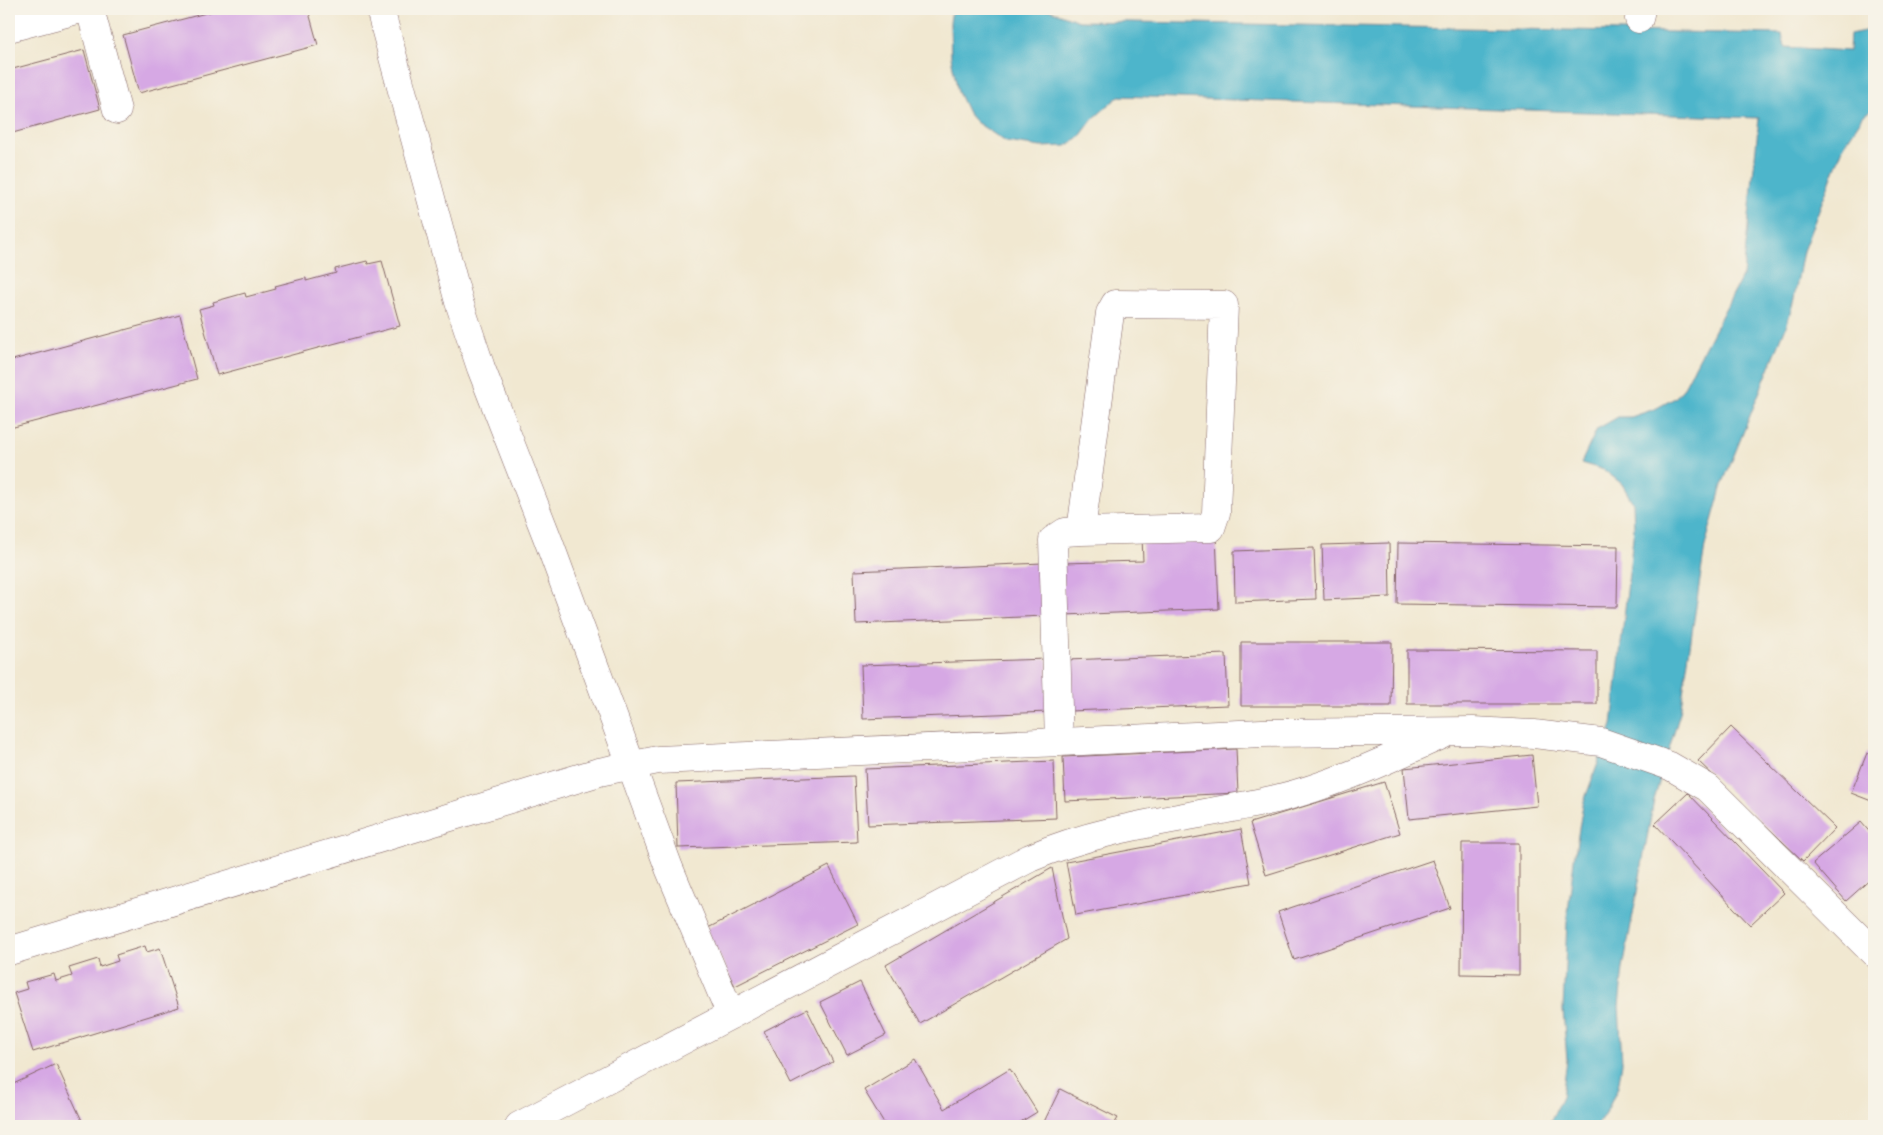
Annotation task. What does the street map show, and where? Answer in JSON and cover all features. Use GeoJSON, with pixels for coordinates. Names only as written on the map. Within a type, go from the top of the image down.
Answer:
{"type":"FeatureCollection","features":[{"type":"Feature","properties":{"kind":"street"},"geometry":{"type":"LineString","coordinates":[[9,28],[81,9]]}},
{"type":"Feature","properties":{"kind":"street"},"geometry":{"type":"LineString","coordinates":[[90,9],[117,110]]}},
{"type":"Feature","properties":{"kind":"street"},"geometry":{"type":"LineString","coordinates":[[380,9],[459,302],[481,368],[548,537],[669,868],[731,1015]]}},
{"type":"Feature","properties":{"kind":"street"},"geometry":{"type":"LineString","coordinates":[[1059,742],[1053,540],[1065,532],[1210,528],[1216,513],[1224,304],[1115,304],[1110,313],[1081,531]]}},
{"type":"Feature","properties":{"kind":"street"},"geometry":{"type":"LineString","coordinates":[[9,951],[599,772],[658,760],[1262,732],[1453,731],[1534,734],[1601,742],[1670,766],[1708,788],[1874,952]]}},
{"type":"Feature","properties":{"kind":"street"},"geometry":{"type":"LineString","coordinates":[[520,1126],[1030,858],[1053,848],[1100,833],[1277,798],[1356,773],[1453,731]]}},
{"type":"Feature","properties":{"kind":"water"},"geometry":{"type":"Polygon","coordinates":[[[952,9],[1047,9],[1079,21],[1782,34],[1785,47],[1849,51],[1850,34],[1874,29],[1874,108],[1864,115],[1844,145],[1803,251],[1787,324],[1722,485],[1705,546],[1680,713],[1654,800],[1623,968],[1619,1006],[1622,1063],[1618,1087],[1608,1109],[1597,1126],[1548,1126],[1562,1097],[1567,1060],[1563,1010],[1567,921],[1574,860],[1583,804],[1612,725],[1634,528],[1633,503],[1622,484],[1604,470],[1581,463],[1597,429],[1618,417],[1631,417],[1655,409],[1675,398],[1683,389],[1743,275],[1759,118],[1119,96],[1093,119],[1078,139],[1066,146],[1041,147],[1006,142],[976,122],[968,113],[958,92],[951,57],[950,23],[952,9]]]}},
{"type":"Feature","properties":{"kind":"building"},"geometry":{"type":"Polygon","coordinates":[[[221,9],[308,9],[318,45],[139,93],[123,35],[221,9]]]}},
{"type":"Feature","properties":{"kind":"building"},"geometry":{"type":"Polygon","coordinates":[[[84,50],[100,109],[9,134],[9,70],[84,50]]]}},
{"type":"Feature","properties":{"kind":"building"},"geometry":{"type":"Polygon","coordinates":[[[367,261],[368,264],[382,261],[400,326],[217,375],[199,309],[214,305],[213,302],[245,293],[246,297],[276,289],[275,286],[306,278],[306,281],[336,273],[335,269],[367,261]]]}},
{"type":"Feature","properties":{"kind":"building"},"geometry":{"type":"Polygon","coordinates":[[[180,315],[197,379],[10,428],[9,361],[180,315]]]}},
{"type":"Feature","properties":{"kind":"building"},"geometry":{"type":"Polygon","coordinates":[[[1216,534],[1219,609],[1064,615],[1062,563],[1143,561],[1142,537],[1216,534]]]}},
{"type":"Feature","properties":{"kind":"building"},"geometry":{"type":"Polygon","coordinates":[[[1389,543],[1390,597],[1324,600],[1322,545],[1389,543]]]}},
{"type":"Feature","properties":{"kind":"building"},"geometry":{"type":"Polygon","coordinates":[[[1398,543],[1618,546],[1617,607],[1397,604],[1398,543]]]}},
{"type":"Feature","properties":{"kind":"building"},"geometry":{"type":"Polygon","coordinates":[[[1314,548],[1316,599],[1235,602],[1234,551],[1314,548]]]}},
{"type":"Feature","properties":{"kind":"building"},"geometry":{"type":"Polygon","coordinates":[[[1043,563],[1045,616],[856,624],[854,571],[1043,563]]]}},
{"type":"Feature","properties":{"kind":"building"},"geometry":{"type":"Polygon","coordinates":[[[1241,642],[1392,642],[1391,706],[1241,706],[1241,642]]]}},
{"type":"Feature","properties":{"kind":"building"},"geometry":{"type":"Polygon","coordinates":[[[1407,650],[1597,651],[1597,704],[1407,704],[1407,650]]]}},
{"type":"Feature","properties":{"kind":"building"},"geometry":{"type":"Polygon","coordinates":[[[1226,654],[1228,705],[1069,711],[1067,660],[1226,654]]]}},
{"type":"Feature","properties":{"kind":"building"},"geometry":{"type":"Polygon","coordinates":[[[1047,659],[1049,712],[863,719],[861,665],[1047,659]]]}},
{"type":"Feature","properties":{"kind":"building"},"geometry":{"type":"Polygon","coordinates":[[[1731,727],[1835,828],[1803,861],[1698,761],[1731,727]]]}},
{"type":"Feature","properties":{"kind":"building"},"geometry":{"type":"Polygon","coordinates":[[[1236,749],[1238,793],[1065,801],[1063,757],[1236,749]]]}},
{"type":"Feature","properties":{"kind":"building"},"geometry":{"type":"Polygon","coordinates":[[[1867,753],[1874,756],[1874,802],[1851,793],[1867,753]]]}},
{"type":"Feature","properties":{"kind":"building"},"geometry":{"type":"Polygon","coordinates":[[[1532,755],[1537,806],[1409,819],[1404,768],[1532,755]]]}},
{"type":"Feature","properties":{"kind":"building"},"geometry":{"type":"Polygon","coordinates":[[[1054,761],[1056,818],[868,825],[865,769],[1054,761]]]}},
{"type":"Feature","properties":{"kind":"building"},"geometry":{"type":"Polygon","coordinates":[[[854,776],[857,842],[678,848],[676,783],[854,776]]]}},
{"type":"Feature","properties":{"kind":"building"},"geometry":{"type":"Polygon","coordinates":[[[1384,782],[1400,833],[1266,875],[1250,823],[1384,782]]]}},
{"type":"Feature","properties":{"kind":"building"},"geometry":{"type":"Polygon","coordinates":[[[1688,793],[1784,893],[1750,925],[1655,824],[1688,793]]]}},
{"type":"Feature","properties":{"kind":"building"},"geometry":{"type":"Polygon","coordinates":[[[1861,822],[1874,837],[1874,876],[1846,901],[1813,863],[1861,822]]]}},
{"type":"Feature","properties":{"kind":"building"},"geometry":{"type":"Polygon","coordinates":[[[1241,829],[1251,883],[1076,915],[1066,862],[1241,829]]]}},
{"type":"Feature","properties":{"kind":"building"},"geometry":{"type":"Polygon","coordinates":[[[1462,843],[1519,843],[1519,975],[1461,974],[1462,843]]]}},
{"type":"Feature","properties":{"kind":"building"},"geometry":{"type":"Polygon","coordinates":[[[1433,860],[1450,908],[1294,960],[1278,912],[1433,860]]]}},
{"type":"Feature","properties":{"kind":"building"},"geometry":{"type":"Polygon","coordinates":[[[829,866],[858,924],[735,986],[706,929],[829,866]]]}},
{"type":"Feature","properties":{"kind":"building"},"geometry":{"type":"Polygon","coordinates":[[[1052,868],[1067,939],[920,1024],[886,965],[1052,868]]]}},
{"type":"Feature","properties":{"kind":"building"},"geometry":{"type":"Polygon","coordinates":[[[145,946],[147,952],[160,948],[179,1007],[33,1052],[14,993],[27,989],[25,982],[54,974],[56,981],[72,976],[69,968],[98,959],[100,967],[118,961],[116,955],[145,946]]]}},
{"type":"Feature","properties":{"kind":"building"},"geometry":{"type":"Polygon","coordinates":[[[860,982],[886,1035],[847,1055],[820,1002],[860,982]]]}},
{"type":"Feature","properties":{"kind":"building"},"geometry":{"type":"Polygon","coordinates":[[[807,1009],[833,1062],[791,1084],[764,1031],[807,1009]]]}},
{"type":"Feature","properties":{"kind":"building"},"geometry":{"type":"Polygon","coordinates":[[[915,1059],[944,1109],[1010,1069],[1037,1112],[1014,1126],[886,1126],[864,1090],[915,1059]]]}},
{"type":"Feature","properties":{"kind":"building"},"geometry":{"type":"Polygon","coordinates":[[[56,1064],[84,1125],[9,1126],[9,1086],[56,1064]]]}},
{"type":"Feature","properties":{"kind":"building"},"geometry":{"type":"Polygon","coordinates":[[[1060,1089],[1118,1118],[1113,1126],[1042,1126],[1060,1089]]]}}]}
